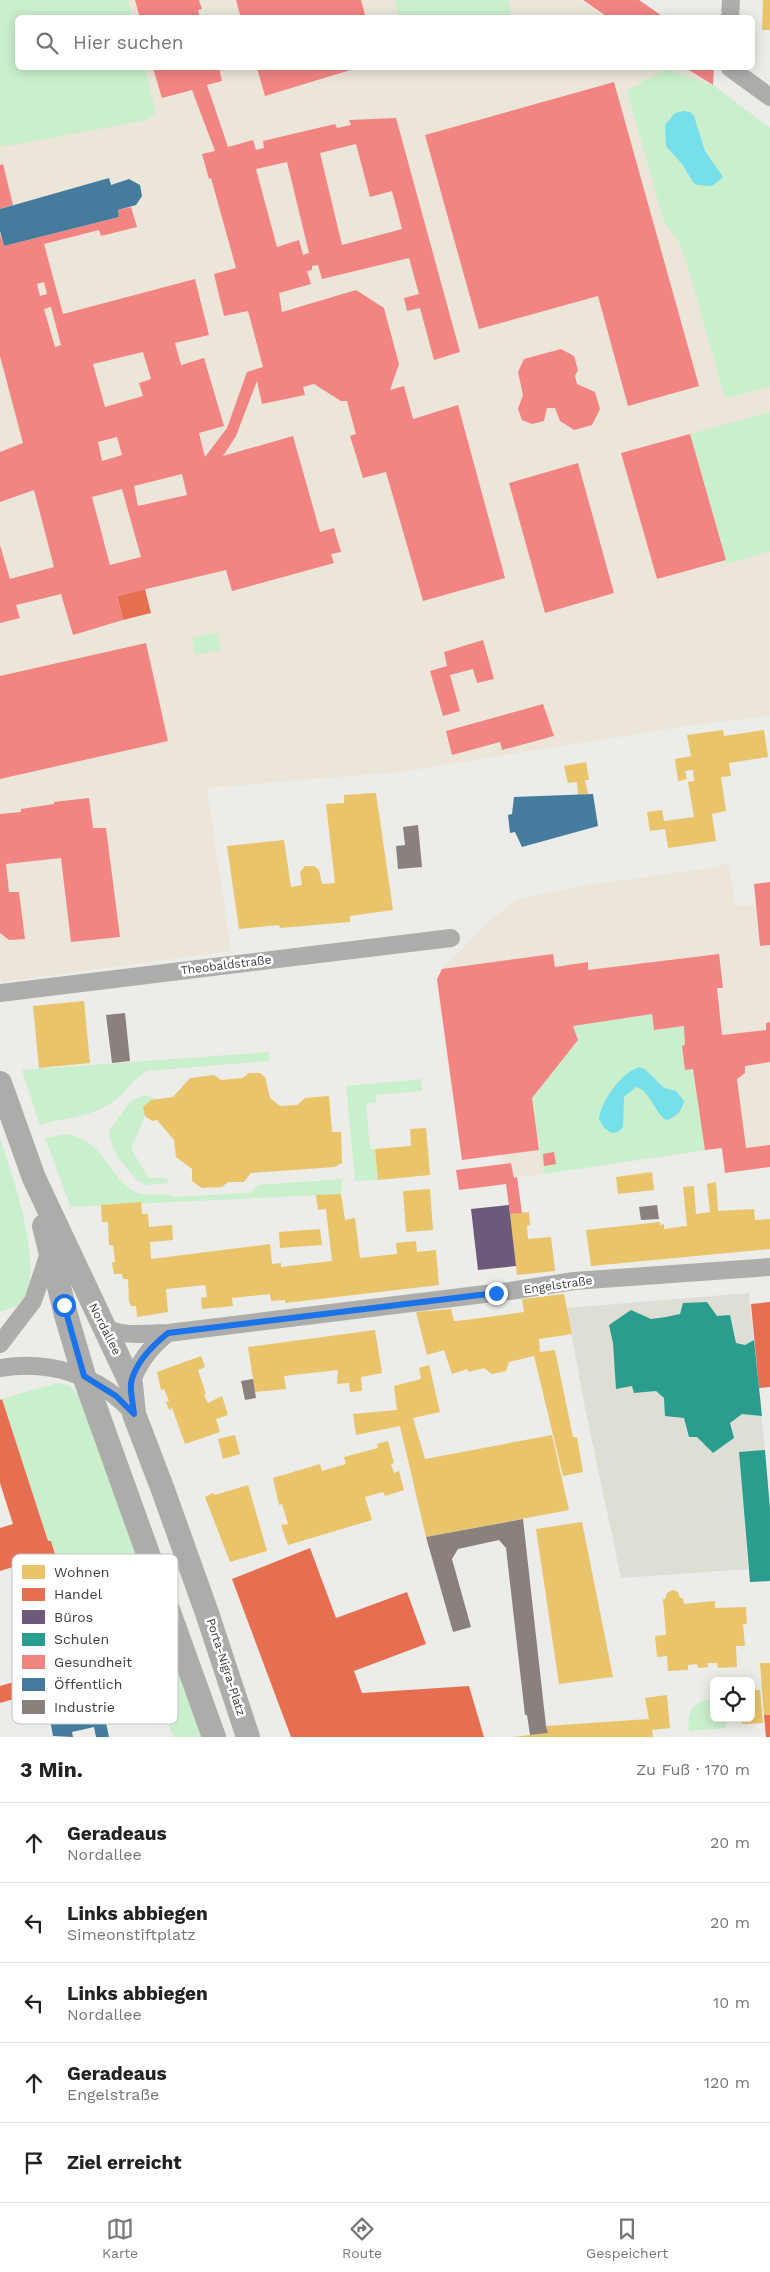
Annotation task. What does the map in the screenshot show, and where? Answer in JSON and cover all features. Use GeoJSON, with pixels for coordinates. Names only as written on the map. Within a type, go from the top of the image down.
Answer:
{"type":"FeatureCollection","features":[{"type":"Feature","properties":{"kind":"main road","name":"Nordallee"},"geometry":{"type":"LineString","coordinates":[[0,1083],[34,1178],[131,1384],[134,1414],[164,1490],[202,1598]]}},
{"type":"Feature","properties":{"kind":"main road","name":"Nordallee"},"geometry":{"type":"LineString","coordinates":[[34,1178],[50,1250],[84,1376],[149,1554]]}},
{"type":"Feature","properties":{"kind":"main road","name":"Porta-Nigra-Platz"},"geometry":{"type":"LineString","coordinates":[[202,1598],[248,1737]]}},
{"type":"Feature","properties":{"kind":"main road","name":"Nordallee"},"geometry":{"type":"LineString","coordinates":[[178,1633],[214,1737]]}},
{"type":"Feature","properties":{"kind":"street"},"geometry":{"type":"LineString","coordinates":[[730,15],[731,0]]}},
{"type":"Feature","properties":{"kind":"street"},"geometry":{"type":"LineString","coordinates":[[733,70],[770,97]]}},
{"type":"Feature","properties":{"kind":"street","name":"Theobaldstraße"},"geometry":{"type":"LineString","coordinates":[[0,993],[452,938]]}},
{"type":"Feature","properties":{"kind":"street"},"geometry":{"type":"LineString","coordinates":[[0,1344],[33,1301],[39,1289],[50,1250]]}},
{"type":"Feature","properties":{"kind":"street","name":"Engelstraße"},"geometry":{"type":"LineString","coordinates":[[103,1326],[108,1330],[120,1333],[168,1333],[510,1291],[574,1281],[770,1266]]}},
{"type":"Feature","properties":{"kind":"street"},"geometry":{"type":"LineString","coordinates":[[131,1384],[140,1363],[168,1333]]}},
{"type":"Feature","properties":{"kind":"street"},"geometry":{"type":"LineString","coordinates":[[0,1368],[26,1365],[62,1370],[84,1376],[116,1396],[134,1414]]}},
{"type":"Feature","properties":{"kind":"shaded area"},"geometry":{"type":"Polygon","coordinates":[[[0,0],[579,0],[603,15],[15,15],[15,70],[688,70],[713,85],[770,128],[770,716],[699,724],[400,772],[207,788],[231,951],[3,982],[0,977],[0,0]]]}},
{"type":"Feature","properties":{"kind":"shaded area"},"geometry":{"type":"Polygon","coordinates":[[[724,862],[729,866],[735,905],[756,905],[760,946],[770,945],[770,1167],[725,1173],[721,1148],[514,1178],[511,1163],[503,1164],[501,1155],[462,1160],[438,995],[437,979],[442,969],[492,919],[516,900],[580,886],[717,867],[724,862]]]}},
{"type":"Feature","properties":{"kind":"shaded area"},"geometry":{"type":"Polygon","coordinates":[[[749,1293],[765,1450],[739,1453],[748,1569],[621,1578],[582,1393],[567,1308],[749,1293]]]}},
{"type":"Feature","properties":{"kind":"green space"},"geometry":{"type":"Polygon","coordinates":[[[0,0],[128,0],[132,15],[15,15],[15,70],[145,70],[156,113],[147,120],[2,147],[0,139],[0,0]]]}},
{"type":"Feature","properties":{"kind":"green space"},"geometry":{"type":"Polygon","coordinates":[[[395,0],[508,0],[512,15],[399,15],[395,0]]]}},
{"type":"Feature","properties":{"kind":"green space"},"geometry":{"type":"Polygon","coordinates":[[[664,70],[669,70],[713,85],[770,128],[770,387],[725,398],[685,257],[679,242],[664,222],[627,90],[664,70]]]}},
{"type":"Feature","properties":{"kind":"green space"},"geometry":{"type":"Polygon","coordinates":[[[770,412],[770,551],[727,564],[690,434],[770,412]]]}},
{"type":"Feature","properties":{"kind":"green space"},"geometry":{"type":"Polygon","coordinates":[[[217,632],[221,650],[195,655],[192,638],[217,632]]]}},
{"type":"Feature","properties":{"kind":"green space"},"geometry":{"type":"Polygon","coordinates":[[[652,1014],[654,1030],[684,1026],[685,1045],[682,1046],[685,1070],[693,1069],[705,1150],[544,1174],[532,1098],[578,1040],[573,1026],[652,1014]]]}},
{"type":"Feature","properties":{"kind":"green space"},"geometry":{"type":"Polygon","coordinates":[[[269,1052],[269,1061],[147,1071],[103,1108],[40,1125],[22,1070],[269,1052]]]}},
{"type":"Feature","properties":{"kind":"green space"},"geometry":{"type":"Polygon","coordinates":[[[421,1079],[422,1091],[376,1095],[376,1103],[366,1104],[370,1149],[375,1149],[378,1180],[355,1181],[346,1086],[421,1079]]]}},
{"type":"Feature","properties":{"kind":"green space"},"geometry":{"type":"Polygon","coordinates":[[[144,1095],[157,1099],[151,1100],[143,1107],[145,1116],[131,1149],[149,1178],[167,1178],[168,1183],[146,1185],[137,1180],[118,1158],[109,1137],[109,1131],[130,1102],[144,1095]]]}},
{"type":"Feature","properties":{"kind":"green space"},"geometry":{"type":"Polygon","coordinates":[[[67,1134],[89,1143],[104,1158],[123,1183],[137,1193],[174,1197],[250,1193],[258,1185],[342,1179],[341,1194],[71,1207],[45,1138],[67,1134]]]}},
{"type":"Feature","properties":{"kind":"green space"},"geometry":{"type":"Polygon","coordinates":[[[0,1139],[25,1224],[30,1272],[27,1291],[18,1305],[0,1312],[0,1139]]]}},
{"type":"Feature","properties":{"kind":"green space"},"geometry":{"type":"Polygon","coordinates":[[[57,1383],[69,1385],[80,1397],[136,1554],[55,1554],[51,1541],[48,1541],[2,1399],[57,1383]]]}},
{"type":"Feature","properties":{"kind":"green space"},"geometry":{"type":"Polygon","coordinates":[[[178,1670],[202,1737],[173,1737],[168,1724],[178,1724],[178,1670]]]}},
{"type":"Feature","properties":{"kind":"green space"},"geometry":{"type":"Polygon","coordinates":[[[705,1700],[710,1701],[710,1722],[725,1722],[726,1728],[689,1731],[689,1716],[693,1708],[705,1700]]]}},
{"type":"Feature","properties":{"kind":"water"},"geometry":{"type":"Polygon","coordinates":[[[690,112],[694,116],[705,151],[723,177],[712,186],[697,185],[693,182],[682,164],[666,146],[665,125],[675,113],[690,112]]]}},
{"type":"Feature","properties":{"kind":"water"},"geometry":{"type":"Polygon","coordinates":[[[639,1067],[645,1069],[664,1088],[676,1091],[684,1101],[682,1108],[676,1115],[666,1120],[658,1112],[645,1092],[636,1087],[624,1097],[623,1127],[618,1132],[612,1133],[604,1128],[599,1119],[604,1104],[619,1081],[632,1070],[639,1067]]]}},
{"type":"Feature","properties":{"kind":"building: Wohnen"},"geometry":{"type":"Polygon","coordinates":[[[763,0],[770,0],[770,30],[762,30],[763,0]]]}},
{"type":"Feature","properties":{"kind":"building: Wohnen"},"geometry":{"type":"Polygon","coordinates":[[[723,730],[724,736],[764,730],[768,757],[729,763],[731,776],[721,777],[726,811],[712,814],[716,841],[668,848],[665,829],[650,831],[647,812],[662,810],[664,821],[694,817],[688,782],[694,781],[693,770],[685,771],[687,779],[678,781],[675,759],[691,756],[687,735],[723,730]]]}},
{"type":"Feature","properties":{"kind":"building: Wohnen"},"geometry":{"type":"Polygon","coordinates":[[[586,762],[589,780],[585,780],[588,794],[578,795],[577,782],[568,783],[564,766],[586,762]]]}},
{"type":"Feature","properties":{"kind":"building: Wohnen"},"geometry":{"type":"Polygon","coordinates":[[[376,793],[393,910],[350,916],[350,922],[280,928],[279,925],[239,929],[227,846],[284,840],[291,887],[302,885],[300,872],[305,866],[314,866],[319,870],[322,884],[335,883],[326,804],[344,803],[344,795],[376,793]]]}},
{"type":"Feature","properties":{"kind":"building: Wohnen"},"geometry":{"type":"Polygon","coordinates":[[[84,1001],[90,1063],[39,1068],[33,1006],[84,1001]]]}},
{"type":"Feature","properties":{"kind":"building: Wohnen"},"geometry":{"type":"Polygon","coordinates":[[[249,1073],[260,1073],[265,1077],[270,1098],[280,1106],[297,1105],[305,1098],[329,1096],[332,1132],[341,1132],[342,1163],[335,1167],[251,1173],[244,1182],[228,1182],[222,1187],[202,1188],[192,1181],[192,1169],[176,1157],[174,1140],[157,1120],[152,1121],[145,1116],[143,1107],[151,1100],[173,1097],[190,1078],[214,1075],[221,1080],[243,1078],[249,1073]]]}},
{"type":"Feature","properties":{"kind":"building: Wohnen"},"geometry":{"type":"Polygon","coordinates":[[[426,1128],[430,1175],[378,1180],[375,1149],[411,1146],[410,1129],[426,1128]]]}},
{"type":"Feature","properties":{"kind":"building: Wohnen"},"geometry":{"type":"Polygon","coordinates":[[[652,1172],[654,1190],[618,1194],[616,1177],[652,1172]]]}},
{"type":"Feature","properties":{"kind":"building: Wohnen"},"geometry":{"type":"Polygon","coordinates":[[[716,1182],[718,1211],[754,1209],[755,1220],[770,1219],[770,1249],[591,1266],[586,1230],[660,1222],[660,1225],[664,1224],[664,1229],[687,1226],[683,1187],[694,1186],[696,1214],[710,1212],[707,1184],[716,1182]]]}},
{"type":"Feature","properties":{"kind":"building: Wohnen"},"geometry":{"type":"Polygon","coordinates":[[[430,1189],[433,1230],[406,1232],[403,1191],[430,1189]]]}},
{"type":"Feature","properties":{"kind":"building: Wohnen"},"geometry":{"type":"Polygon","coordinates":[[[341,1194],[345,1220],[355,1218],[360,1258],[397,1254],[396,1243],[416,1241],[417,1252],[436,1250],[439,1285],[285,1303],[285,1300],[271,1301],[270,1294],[232,1298],[233,1306],[202,1309],[201,1298],[207,1297],[205,1285],[166,1289],[168,1312],[137,1317],[136,1306],[131,1306],[129,1301],[128,1279],[123,1279],[122,1274],[114,1274],[112,1263],[115,1261],[113,1245],[109,1245],[108,1222],[102,1222],[101,1205],[141,1202],[142,1214],[148,1214],[149,1227],[172,1225],[173,1240],[150,1242],[151,1259],[270,1244],[272,1264],[281,1263],[281,1267],[332,1261],[326,1209],[318,1210],[316,1195],[341,1194]]]}},
{"type":"Feature","properties":{"kind":"building: Wohnen"},"geometry":{"type":"Polygon","coordinates":[[[529,1212],[528,1239],[551,1237],[555,1271],[517,1275],[510,1214],[529,1212]]]}},
{"type":"Feature","properties":{"kind":"building: Wohnen"},"geometry":{"type":"Polygon","coordinates":[[[320,1229],[322,1245],[280,1248],[279,1232],[320,1229]]]}},
{"type":"Feature","properties":{"kind":"building: Wohnen"},"geometry":{"type":"Polygon","coordinates":[[[564,1294],[572,1334],[539,1339],[540,1352],[555,1350],[573,1437],[577,1437],[583,1472],[563,1476],[534,1356],[509,1362],[506,1371],[492,1374],[484,1368],[469,1372],[467,1369],[452,1374],[444,1350],[427,1355],[416,1312],[451,1309],[454,1321],[466,1320],[524,1312],[522,1299],[564,1294]]]}},
{"type":"Feature","properties":{"kind":"building: Wohnen"},"geometry":{"type":"Polygon","coordinates":[[[375,1330],[382,1373],[361,1377],[362,1391],[350,1392],[349,1383],[337,1384],[338,1370],[284,1376],[286,1389],[255,1392],[248,1347],[375,1330]]]}},
{"type":"Feature","properties":{"kind":"building: Wohnen"},"geometry":{"type":"Polygon","coordinates":[[[201,1356],[205,1367],[198,1370],[206,1394],[204,1395],[208,1403],[222,1396],[228,1415],[216,1419],[220,1432],[185,1444],[172,1408],[169,1410],[166,1402],[169,1401],[164,1389],[161,1390],[157,1372],[201,1356]]]}},
{"type":"Feature","properties":{"kind":"building: Wohnen"},"geometry":{"type":"Polygon","coordinates":[[[429,1365],[440,1412],[413,1418],[425,1459],[552,1435],[569,1510],[426,1537],[400,1426],[356,1435],[353,1414],[397,1410],[394,1386],[421,1379],[419,1368],[429,1365]]]}},
{"type":"Feature","properties":{"kind":"building: Wohnen"},"geometry":{"type":"Polygon","coordinates":[[[235,1435],[240,1454],[223,1459],[218,1439],[235,1435]]]}},
{"type":"Feature","properties":{"kind":"building: Wohnen"},"geometry":{"type":"Polygon","coordinates":[[[388,1441],[394,1463],[391,1464],[394,1473],[399,1471],[404,1490],[385,1496],[383,1492],[365,1497],[372,1520],[288,1545],[281,1525],[288,1524],[282,1504],[279,1505],[273,1478],[320,1464],[322,1471],[346,1464],[344,1457],[378,1448],[377,1444],[388,1441]]]}},
{"type":"Feature","properties":{"kind":"building: Wohnen"},"geometry":{"type":"Polygon","coordinates":[[[248,1485],[267,1551],[230,1562],[205,1497],[213,1493],[215,1495],[248,1485]]]}},
{"type":"Feature","properties":{"kind":"building: Wohnen"},"geometry":{"type":"Polygon","coordinates":[[[582,1522],[613,1677],[559,1684],[536,1529],[582,1522]]]}},
{"type":"Feature","properties":{"kind":"building: Wohnen"},"geometry":{"type":"Polygon","coordinates":[[[673,1590],[678,1592],[680,1598],[683,1598],[684,1604],[715,1601],[715,1608],[746,1607],[747,1624],[743,1624],[745,1646],[736,1646],[737,1667],[718,1668],[717,1663],[708,1663],[708,1667],[698,1668],[697,1664],[688,1665],[688,1670],[668,1671],[667,1656],[657,1657],[655,1636],[666,1635],[663,1599],[665,1599],[667,1593],[673,1590]]]}},
{"type":"Feature","properties":{"kind":"building: Wohnen"},"geometry":{"type":"Polygon","coordinates":[[[760,1663],[770,1663],[770,1715],[764,1715],[760,1663]]]}},
{"type":"Feature","properties":{"kind":"building: Wohnen"},"geometry":{"type":"Polygon","coordinates":[[[755,1690],[760,1690],[763,1723],[742,1724],[742,1722],[755,1722],[755,1690]]]}},
{"type":"Feature","properties":{"kind":"building: Wohnen"},"geometry":{"type":"Polygon","coordinates":[[[667,1695],[670,1728],[652,1730],[653,1737],[513,1737],[548,1733],[546,1726],[649,1719],[645,1698],[667,1695]]]}},
{"type":"Feature","properties":{"kind":"building: Handel"},"geometry":{"type":"Polygon","coordinates":[[[145,589],[151,613],[123,620],[117,596],[145,589]]]}},
{"type":"Feature","properties":{"kind":"building: Handel"},"geometry":{"type":"Polygon","coordinates":[[[770,1302],[770,1387],[759,1388],[751,1304],[770,1302]]]}},
{"type":"Feature","properties":{"kind":"building: Handel"},"geometry":{"type":"Polygon","coordinates":[[[2,1399],[48,1541],[51,1541],[55,1554],[12,1554],[12,1567],[0,1571],[0,1528],[13,1524],[0,1483],[0,1400],[2,1399]]]}},
{"type":"Feature","properties":{"kind":"building: Handel"},"geometry":{"type":"Polygon","coordinates":[[[310,1548],[336,1618],[407,1592],[426,1644],[354,1671],[362,1693],[469,1686],[484,1737],[291,1737],[232,1579],[310,1548]]]}},
{"type":"Feature","properties":{"kind":"building: Handel"},"geometry":{"type":"Polygon","coordinates":[[[12,1683],[12,1700],[0,1703],[0,1686],[12,1683]]]}},
{"type":"Feature","properties":{"kind":"building: Handel"},"geometry":{"type":"Polygon","coordinates":[[[764,1715],[770,1715],[770,1737],[766,1737],[764,1715]]]}},
{"type":"Feature","properties":{"kind":"building: Büros"},"geometry":{"type":"Polygon","coordinates":[[[509,1205],[516,1266],[478,1270],[471,1209],[509,1205]]]}},
{"type":"Feature","properties":{"kind":"building: Schulen"},"geometry":{"type":"Polygon","coordinates":[[[707,1302],[717,1316],[730,1315],[736,1343],[745,1345],[754,1340],[762,1416],[742,1414],[730,1423],[734,1438],[713,1453],[697,1437],[689,1437],[684,1418],[665,1416],[664,1398],[656,1391],[634,1393],[632,1386],[616,1389],[613,1343],[609,1325],[631,1310],[651,1319],[680,1314],[683,1303],[707,1302]]]}},
{"type":"Feature","properties":{"kind":"building: Schulen"},"geometry":{"type":"Polygon","coordinates":[[[765,1450],[770,1509],[770,1581],[750,1582],[739,1452],[765,1450]]]}},
{"type":"Feature","properties":{"kind":"building: Gesundheit"},"geometry":{"type":"Polygon","coordinates":[[[135,0],[199,0],[202,9],[198,10],[199,15],[139,15],[135,0]]]}},
{"type":"Feature","properties":{"kind":"building: Gesundheit"},"geometry":{"type":"Polygon","coordinates":[[[236,0],[361,0],[365,15],[240,15],[236,0]]]}},
{"type":"Feature","properties":{"kind":"building: Gesundheit"},"geometry":{"type":"Polygon","coordinates":[[[583,0],[639,0],[661,15],[605,15],[583,0]]]}},
{"type":"Feature","properties":{"kind":"building: Gesundheit"},"geometry":{"type":"Polygon","coordinates":[[[154,70],[219,70],[222,81],[207,85],[228,147],[253,140],[256,150],[264,148],[263,141],[335,124],[337,128],[351,125],[349,120],[396,118],[460,352],[434,360],[420,308],[407,311],[404,298],[419,294],[409,258],[322,279],[318,265],[312,266],[312,270],[307,271],[311,284],[279,293],[282,312],[356,290],[384,308],[399,364],[390,390],[404,386],[413,419],[458,405],[505,578],[423,601],[386,472],[363,478],[350,436],[356,434],[347,401],[341,401],[314,384],[303,387],[305,395],[262,404],[257,381],[236,436],[223,456],[293,436],[320,532],[334,528],[341,552],[331,554],[334,563],[232,591],[226,570],[117,596],[123,620],[73,635],[61,594],[16,605],[20,618],[0,623],[0,545],[10,579],[54,567],[34,490],[0,502],[0,452],[23,443],[0,356],[0,234],[4,246],[119,217],[118,210],[131,207],[137,227],[101,236],[99,230],[44,244],[63,314],[195,279],[209,335],[175,343],[181,365],[204,358],[224,426],[199,433],[205,457],[227,428],[247,372],[263,367],[248,311],[224,316],[214,274],[236,268],[211,178],[209,179],[202,154],[215,151],[192,90],[162,98],[154,70]],[[356,144],[320,153],[342,245],[402,229],[392,191],[370,197],[356,144]],[[287,162],[256,169],[277,247],[299,240],[303,255],[309,253],[287,162]],[[44,282],[37,284],[40,296],[47,294],[44,282]],[[51,307],[44,309],[55,347],[61,345],[51,307]],[[143,352],[93,364],[105,407],[143,396],[139,383],[151,379],[143,352]],[[117,437],[98,442],[102,461],[122,455],[117,437]],[[182,474],[134,486],[138,506],[187,495],[182,474]],[[122,489],[92,497],[110,565],[141,557],[122,489]]]}},
{"type":"Feature","properties":{"kind":"building: Gesundheit"},"geometry":{"type":"Polygon","coordinates":[[[258,70],[350,70],[265,96],[258,70]]]}},
{"type":"Feature","properties":{"kind":"building: Gesundheit"},"geometry":{"type":"Polygon","coordinates":[[[689,70],[714,70],[713,85],[689,70]]]}},
{"type":"Feature","properties":{"kind":"building: Gesundheit"},"geometry":{"type":"Polygon","coordinates":[[[614,82],[699,386],[628,406],[598,296],[479,329],[425,135],[614,82]]]}},
{"type":"Feature","properties":{"kind":"building: Gesundheit"},"geometry":{"type":"Polygon","coordinates":[[[3,164],[13,205],[0,209],[0,165],[3,164]]]}},
{"type":"Feature","properties":{"kind":"building: Gesundheit"},"geometry":{"type":"Polygon","coordinates":[[[561,349],[574,356],[578,370],[575,376],[577,384],[595,392],[600,409],[592,425],[574,430],[560,421],[555,408],[547,408],[544,421],[532,424],[522,420],[518,409],[523,395],[518,372],[524,359],[561,349]]]}},
{"type":"Feature","properties":{"kind":"building: Gesundheit"},"geometry":{"type":"Polygon","coordinates":[[[690,434],[726,560],[657,579],[621,453],[690,434]]]}},
{"type":"Feature","properties":{"kind":"building: Gesundheit"},"geometry":{"type":"Polygon","coordinates":[[[578,463],[614,593],[545,613],[509,483],[578,463]]]}},
{"type":"Feature","properties":{"kind":"building: Gesundheit"},"geometry":{"type":"Polygon","coordinates":[[[483,640],[494,679],[477,683],[473,669],[450,675],[460,711],[443,716],[430,671],[447,666],[444,652],[483,640]]]}},
{"type":"Feature","properties":{"kind":"building: Gesundheit"},"geometry":{"type":"Polygon","coordinates":[[[146,643],[168,741],[0,779],[0,676],[146,643]]]}},
{"type":"Feature","properties":{"kind":"building: Gesundheit"},"geometry":{"type":"Polygon","coordinates":[[[543,704],[554,736],[502,750],[500,742],[452,755],[446,731],[543,704]]]}},
{"type":"Feature","properties":{"kind":"building: Gesundheit"},"geometry":{"type":"Polygon","coordinates":[[[89,798],[93,828],[106,828],[120,937],[71,942],[61,858],[6,864],[9,892],[19,892],[25,939],[9,940],[0,933],[0,814],[21,812],[21,809],[54,804],[54,802],[89,798]]]}},
{"type":"Feature","properties":{"kind":"building: Gesundheit"},"geometry":{"type":"Polygon","coordinates":[[[770,882],[770,945],[760,946],[754,884],[770,882]]]}},
{"type":"Feature","properties":{"kind":"building: Gesundheit"},"geometry":{"type":"Polygon","coordinates":[[[553,954],[555,967],[588,962],[588,970],[719,954],[723,988],[717,988],[722,1035],[766,1030],[766,1023],[770,1022],[770,1062],[745,1066],[745,1073],[737,1079],[746,1148],[770,1145],[770,1167],[725,1173],[722,1148],[705,1150],[693,1069],[685,1070],[682,1046],[685,1045],[684,1026],[654,1030],[652,1014],[573,1026],[578,1040],[532,1098],[539,1150],[462,1160],[437,979],[442,969],[553,954]]]}},
{"type":"Feature","properties":{"kind":"building: Gesundheit"},"geometry":{"type":"Polygon","coordinates":[[[554,1152],[556,1164],[544,1166],[543,1154],[554,1152]]]}},
{"type":"Feature","properties":{"kind":"building: Gesundheit"},"geometry":{"type":"Polygon","coordinates":[[[511,1163],[514,1178],[517,1177],[522,1213],[510,1214],[506,1184],[459,1190],[456,1170],[511,1163]]]}},
{"type":"Feature","properties":{"kind":"building: Öffentlich"},"geometry":{"type":"Polygon","coordinates":[[[109,178],[111,185],[129,179],[140,185],[142,196],[136,205],[118,210],[119,217],[4,246],[0,231],[0,209],[109,178]]]}},
{"type":"Feature","properties":{"kind":"building: Öffentlich"},"geometry":{"type":"Polygon","coordinates":[[[593,794],[598,826],[522,847],[515,832],[510,833],[508,815],[512,814],[514,797],[593,794]]]}},
{"type":"Feature","properties":{"kind":"building: Öffentlich"},"geometry":{"type":"Polygon","coordinates":[[[51,1724],[106,1724],[109,1737],[96,1737],[94,1727],[72,1732],[73,1737],[53,1736],[51,1724]]]}},
{"type":"Feature","properties":{"kind":"building: Industrie"},"geometry":{"type":"Polygon","coordinates":[[[418,825],[422,867],[398,869],[396,846],[405,845],[403,827],[418,825]]]}},
{"type":"Feature","properties":{"kind":"building: Industrie"},"geometry":{"type":"Polygon","coordinates":[[[125,1013],[130,1061],[112,1063],[106,1015],[125,1013]]]}},
{"type":"Feature","properties":{"kind":"building: Industrie"},"geometry":{"type":"Polygon","coordinates":[[[657,1205],[659,1219],[641,1220],[639,1207],[657,1205]]]}},
{"type":"Feature","properties":{"kind":"building: Industrie"},"geometry":{"type":"Polygon","coordinates":[[[253,1379],[256,1398],[245,1400],[241,1381],[253,1379]]]}},
{"type":"Feature","properties":{"kind":"building: Industrie"},"geometry":{"type":"Polygon","coordinates":[[[523,1519],[548,1733],[530,1735],[527,1715],[525,1715],[506,1548],[499,1540],[458,1549],[452,1559],[471,1627],[453,1632],[426,1537],[523,1519]]]}},
{"type":"Feature","properties":{"kind":"route"},"geometry":{"type":"LineString","coordinates":[[64,1305],[84,1376],[116,1396],[134,1414],[131,1384],[137,1368],[161,1338],[168,1333],[496,1293]]}}]}
